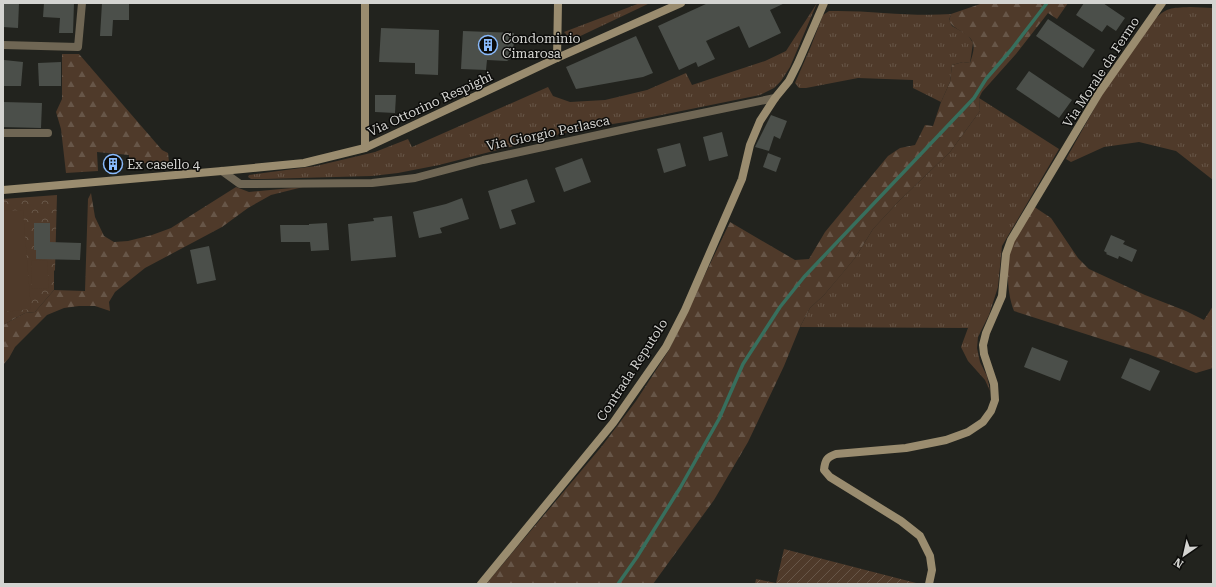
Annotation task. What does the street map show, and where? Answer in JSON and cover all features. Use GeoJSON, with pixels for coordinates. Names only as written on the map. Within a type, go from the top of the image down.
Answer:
{"type":"FeatureCollection","features":[{"type":"Feature","properties":{"kind":"street"},"geometry":{"type":"LineString","coordinates":[[3,45],[78,47],[82,3]]}},
{"type":"Feature","properties":{"kind":"street"},"geometry":{"type":"LineString","coordinates":[[364,148],[365,3]]}},
{"type":"Feature","properties":{"kind":"street"},"geometry":{"type":"LineString","coordinates":[[557,58],[558,3]]}},
{"type":"Feature","properties":{"kind":"street","name":"Via Ottorino Respighi"},"geometry":{"type":"LineString","coordinates":[[3,190],[222,172],[304,163],[364,148],[557,58],[681,3]]}},
{"type":"Feature","properties":{"kind":"street"},"geometry":{"type":"LineString","coordinates":[[775,98],[789,81],[824,3]]}},
{"type":"Feature","properties":{"kind":"street","name":"Via Morale da Fermo"},"geometry":{"type":"LineString","coordinates":[[929,584],[932,570],[930,556],[920,536],[901,521],[830,477],[824,470],[825,462],[829,457],[836,454],[906,448],[946,440],[968,432],[983,422],[991,411],[995,400],[994,384],[984,354],[983,345],[986,333],[1002,296],[1006,254],[1011,240],[1099,93],[1162,3]]}},
{"type":"Feature","properties":{"kind":"street","name":"Via Giorgio Perlasca"},"geometry":{"type":"LineString","coordinates":[[222,172],[240,184],[372,183],[415,178],[483,160],[775,98]]}},
{"type":"Feature","properties":{"kind":"street","name":"Contrada Reputolo"},"geometry":{"type":"LineString","coordinates":[[481,584],[613,423],[666,347],[685,310],[742,179],[750,145],[760,121],[775,98]]}},
{"type":"Feature","properties":{"kind":"street"},"geometry":{"type":"LineString","coordinates":[[3,133],[48,132]]}},
{"type":"Feature","properties":{"kind":"green space"},"geometry":{"type":"Polygon","coordinates":[[[640,3],[650,3],[572,40],[564,32],[640,3]]]}},
{"type":"Feature","properties":{"kind":"green space"},"geometry":{"type":"Polygon","coordinates":[[[817,3],[790,67],[781,81],[774,88],[760,95],[632,121],[580,129],[439,165],[398,173],[372,176],[264,179],[251,179],[248,177],[249,175],[316,166],[375,152],[408,139],[412,147],[548,87],[553,96],[570,102],[605,100],[647,90],[686,73],[692,85],[765,61],[786,51],[817,3]]]}},
{"type":"Feature","properties":{"kind":"green space"},"geometry":{"type":"Polygon","coordinates":[[[983,3],[1068,3],[1057,19],[1048,13],[1016,54],[982,92],[979,98],[980,111],[950,152],[898,202],[873,229],[855,258],[824,295],[810,308],[748,442],[714,500],[653,584],[486,584],[602,446],[636,401],[669,350],[730,222],[795,260],[809,259],[825,232],[888,156],[900,148],[915,145],[925,125],[933,126],[950,82],[952,65],[963,62],[970,63],[974,45],[966,34],[949,21],[951,14],[983,3]]]}},
{"type":"Feature","properties":{"kind":"green space"},"geometry":{"type":"Polygon","coordinates":[[[1190,7],[1213,8],[1213,180],[1176,151],[1139,142],[1104,147],[1071,162],[1066,159],[1103,93],[1153,21],[1169,9],[1190,7]]]}},
{"type":"Feature","properties":{"kind":"green space"},"geometry":{"type":"Polygon","coordinates":[[[829,11],[860,11],[920,15],[951,14],[949,20],[952,26],[968,35],[973,43],[970,63],[963,62],[952,65],[950,82],[941,102],[913,88],[913,80],[858,78],[799,88],[795,83],[823,15],[829,11]]]}},
{"type":"Feature","properties":{"kind":"green space"},"geometry":{"type":"Polygon","coordinates":[[[62,54],[79,54],[162,150],[168,153],[169,162],[129,164],[129,155],[97,152],[98,171],[66,173],[61,129],[56,112],[62,99],[62,54]]]}},
{"type":"Feature","properties":{"kind":"green space"},"geometry":{"type":"Polygon","coordinates":[[[979,98],[1059,149],[1002,246],[998,287],[989,315],[978,337],[977,348],[980,362],[987,376],[990,391],[985,380],[968,361],[961,347],[968,328],[800,327],[810,308],[824,295],[855,258],[873,229],[898,202],[950,152],[980,111],[979,98]]]}},
{"type":"Feature","properties":{"kind":"green space"},"geometry":{"type":"Polygon","coordinates":[[[236,187],[249,192],[303,187],[271,195],[248,208],[222,227],[145,268],[115,292],[109,302],[110,311],[95,306],[79,306],[64,308],[47,315],[15,347],[3,365],[3,325],[25,313],[35,312],[54,290],[85,291],[88,199],[91,193],[95,217],[104,236],[114,242],[128,241],[152,235],[171,228],[236,187]]]}},
{"type":"Feature","properties":{"kind":"green space"},"geometry":{"type":"Polygon","coordinates":[[[57,195],[54,290],[35,312],[25,313],[3,325],[3,199],[57,195]]]}},
{"type":"Feature","properties":{"kind":"green space"},"geometry":{"type":"Polygon","coordinates":[[[1033,206],[1051,218],[1078,258],[1089,269],[1204,320],[1213,306],[1213,368],[1196,373],[1148,354],[1014,311],[1008,285],[1009,258],[1014,237],[1033,206]]]}},
{"type":"Feature","properties":{"kind":"green space"},"geometry":{"type":"Polygon","coordinates":[[[23,210],[31,309],[3,312],[3,211],[23,210]]]}},
{"type":"Feature","properties":{"kind":"green space"},"geometry":{"type":"Polygon","coordinates":[[[47,260],[49,288],[32,289],[31,261],[47,260]]]}},
{"type":"Feature","properties":{"kind":"green space"},"geometry":{"type":"Polygon","coordinates":[[[784,549],[920,584],[755,584],[756,579],[776,583],[784,549]]]}},
{"type":"Feature","properties":{"kind":"building"},"geometry":{"type":"Polygon","coordinates":[[[3,3],[19,3],[18,28],[3,27],[3,3]]]}},
{"type":"Feature","properties":{"kind":"building"},"geometry":{"type":"Polygon","coordinates":[[[44,3],[74,3],[73,33],[59,33],[60,18],[43,17],[44,3]]]}},
{"type":"Feature","properties":{"kind":"building"},"geometry":{"type":"Polygon","coordinates":[[[102,3],[129,3],[129,20],[113,20],[112,36],[100,36],[102,3]]]}},
{"type":"Feature","properties":{"kind":"building"},"geometry":{"type":"Polygon","coordinates":[[[708,3],[785,3],[770,10],[781,33],[749,48],[739,26],[706,41],[715,59],[698,67],[696,62],[679,70],[658,26],[708,3]]]}},
{"type":"Feature","properties":{"kind":"building"},"geometry":{"type":"Polygon","coordinates":[[[1084,3],[1103,3],[1125,18],[1116,31],[1107,25],[1102,32],[1076,15],[1084,3]]]}},
{"type":"Feature","properties":{"kind":"building"},"geometry":{"type":"Polygon","coordinates":[[[1048,19],[1095,50],[1083,68],[1036,36],[1048,19]]]}},
{"type":"Feature","properties":{"kind":"building"},"geometry":{"type":"Polygon","coordinates":[[[381,28],[439,30],[438,75],[415,74],[415,63],[379,62],[381,28]]]}},
{"type":"Feature","properties":{"kind":"building","name":"Condominio Cimarosa"},"geometry":{"type":"Polygon","coordinates":[[[463,31],[514,33],[513,57],[507,61],[487,60],[486,70],[461,69],[463,31]]]}},
{"type":"Feature","properties":{"kind":"building"},"geometry":{"type":"Polygon","coordinates":[[[636,36],[653,73],[643,77],[576,89],[566,67],[636,36]]]}},
{"type":"Feature","properties":{"kind":"building"},"geometry":{"type":"Polygon","coordinates":[[[4,60],[23,62],[21,86],[3,86],[4,60]]]}},
{"type":"Feature","properties":{"kind":"building"},"geometry":{"type":"Polygon","coordinates":[[[61,62],[61,86],[39,86],[38,63],[61,62]]]}},
{"type":"Feature","properties":{"kind":"building"},"geometry":{"type":"Polygon","coordinates":[[[1029,71],[1072,100],[1059,118],[1016,89],[1029,71]]]}},
{"type":"Feature","properties":{"kind":"building"},"geometry":{"type":"Polygon","coordinates":[[[375,95],[396,95],[395,113],[375,112],[375,95]]]}},
{"type":"Feature","properties":{"kind":"building"},"geometry":{"type":"Polygon","coordinates":[[[3,102],[42,103],[41,128],[3,127],[3,102]]]}},
{"type":"Feature","properties":{"kind":"building"},"geometry":{"type":"Polygon","coordinates":[[[771,115],[787,121],[780,139],[774,136],[769,151],[755,147],[771,115]]]}},
{"type":"Feature","properties":{"kind":"building"},"geometry":{"type":"Polygon","coordinates":[[[722,132],[728,156],[709,161],[703,137],[722,132]]]}},
{"type":"Feature","properties":{"kind":"building"},"geometry":{"type":"Polygon","coordinates":[[[680,143],[686,166],[664,173],[657,149],[680,143]]]}},
{"type":"Feature","properties":{"kind":"building"},"geometry":{"type":"Polygon","coordinates":[[[768,153],[781,158],[776,172],[763,167],[768,153]]]}},
{"type":"Feature","properties":{"kind":"building"},"geometry":{"type":"Polygon","coordinates":[[[582,158],[591,182],[564,192],[555,168],[582,158]]]}},
{"type":"Feature","properties":{"kind":"building","name":"Ex casello 4"},"geometry":{"type":"Polygon","coordinates":[[[107,159],[120,160],[119,170],[106,169],[107,159]]]}},
{"type":"Feature","properties":{"kind":"building"},"geometry":{"type":"Polygon","coordinates":[[[527,179],[535,202],[511,210],[516,224],[500,229],[488,191],[527,179]]]}},
{"type":"Feature","properties":{"kind":"building"},"geometry":{"type":"Polygon","coordinates":[[[462,198],[469,219],[440,228],[442,233],[419,238],[413,212],[446,204],[462,198]]]}},
{"type":"Feature","properties":{"kind":"building"},"geometry":{"type":"Polygon","coordinates":[[[392,216],[396,257],[351,261],[348,224],[374,221],[373,218],[392,216]]]}},
{"type":"Feature","properties":{"kind":"building"},"geometry":{"type":"Polygon","coordinates":[[[34,223],[50,223],[50,242],[81,243],[80,260],[36,259],[36,250],[34,250],[34,223]]]}},
{"type":"Feature","properties":{"kind":"building"},"geometry":{"type":"Polygon","coordinates":[[[327,223],[329,250],[311,251],[310,242],[281,242],[280,225],[309,225],[327,223]]]}},
{"type":"Feature","properties":{"kind":"building"},"geometry":{"type":"Polygon","coordinates":[[[1111,235],[1125,241],[1123,244],[1137,250],[1132,262],[1119,256],[1118,259],[1106,254],[1107,253],[1104,251],[1111,235]]]}},
{"type":"Feature","properties":{"kind":"building"},"geometry":{"type":"Polygon","coordinates":[[[209,246],[216,280],[197,284],[190,250],[209,246]]]}},
{"type":"Feature","properties":{"kind":"building"},"geometry":{"type":"Polygon","coordinates":[[[1032,347],[1068,361],[1060,381],[1024,367],[1032,347]]]}},
{"type":"Feature","properties":{"kind":"building"},"geometry":{"type":"Polygon","coordinates":[[[1130,358],[1160,371],[1150,391],[1121,378],[1130,358]]]}},
{"type":"Feature","properties":{"kind":"waterway"},"geometry":{"type":"LineString","coordinates":[[618,584],[637,557],[680,488],[719,419],[743,364],[780,307],[804,277],[974,98],[986,79],[1011,50],[1047,3]]}},
{"type":"Feature","properties":{"kind":"place","name":"Condominio Cimarosa"},"geometry":{"type":"Point","coordinates":[488,45]}},
{"type":"Feature","properties":{"kind":"place","name":"Ex casello 4"},"geometry":{"type":"Point","coordinates":[113,164]}}]}
